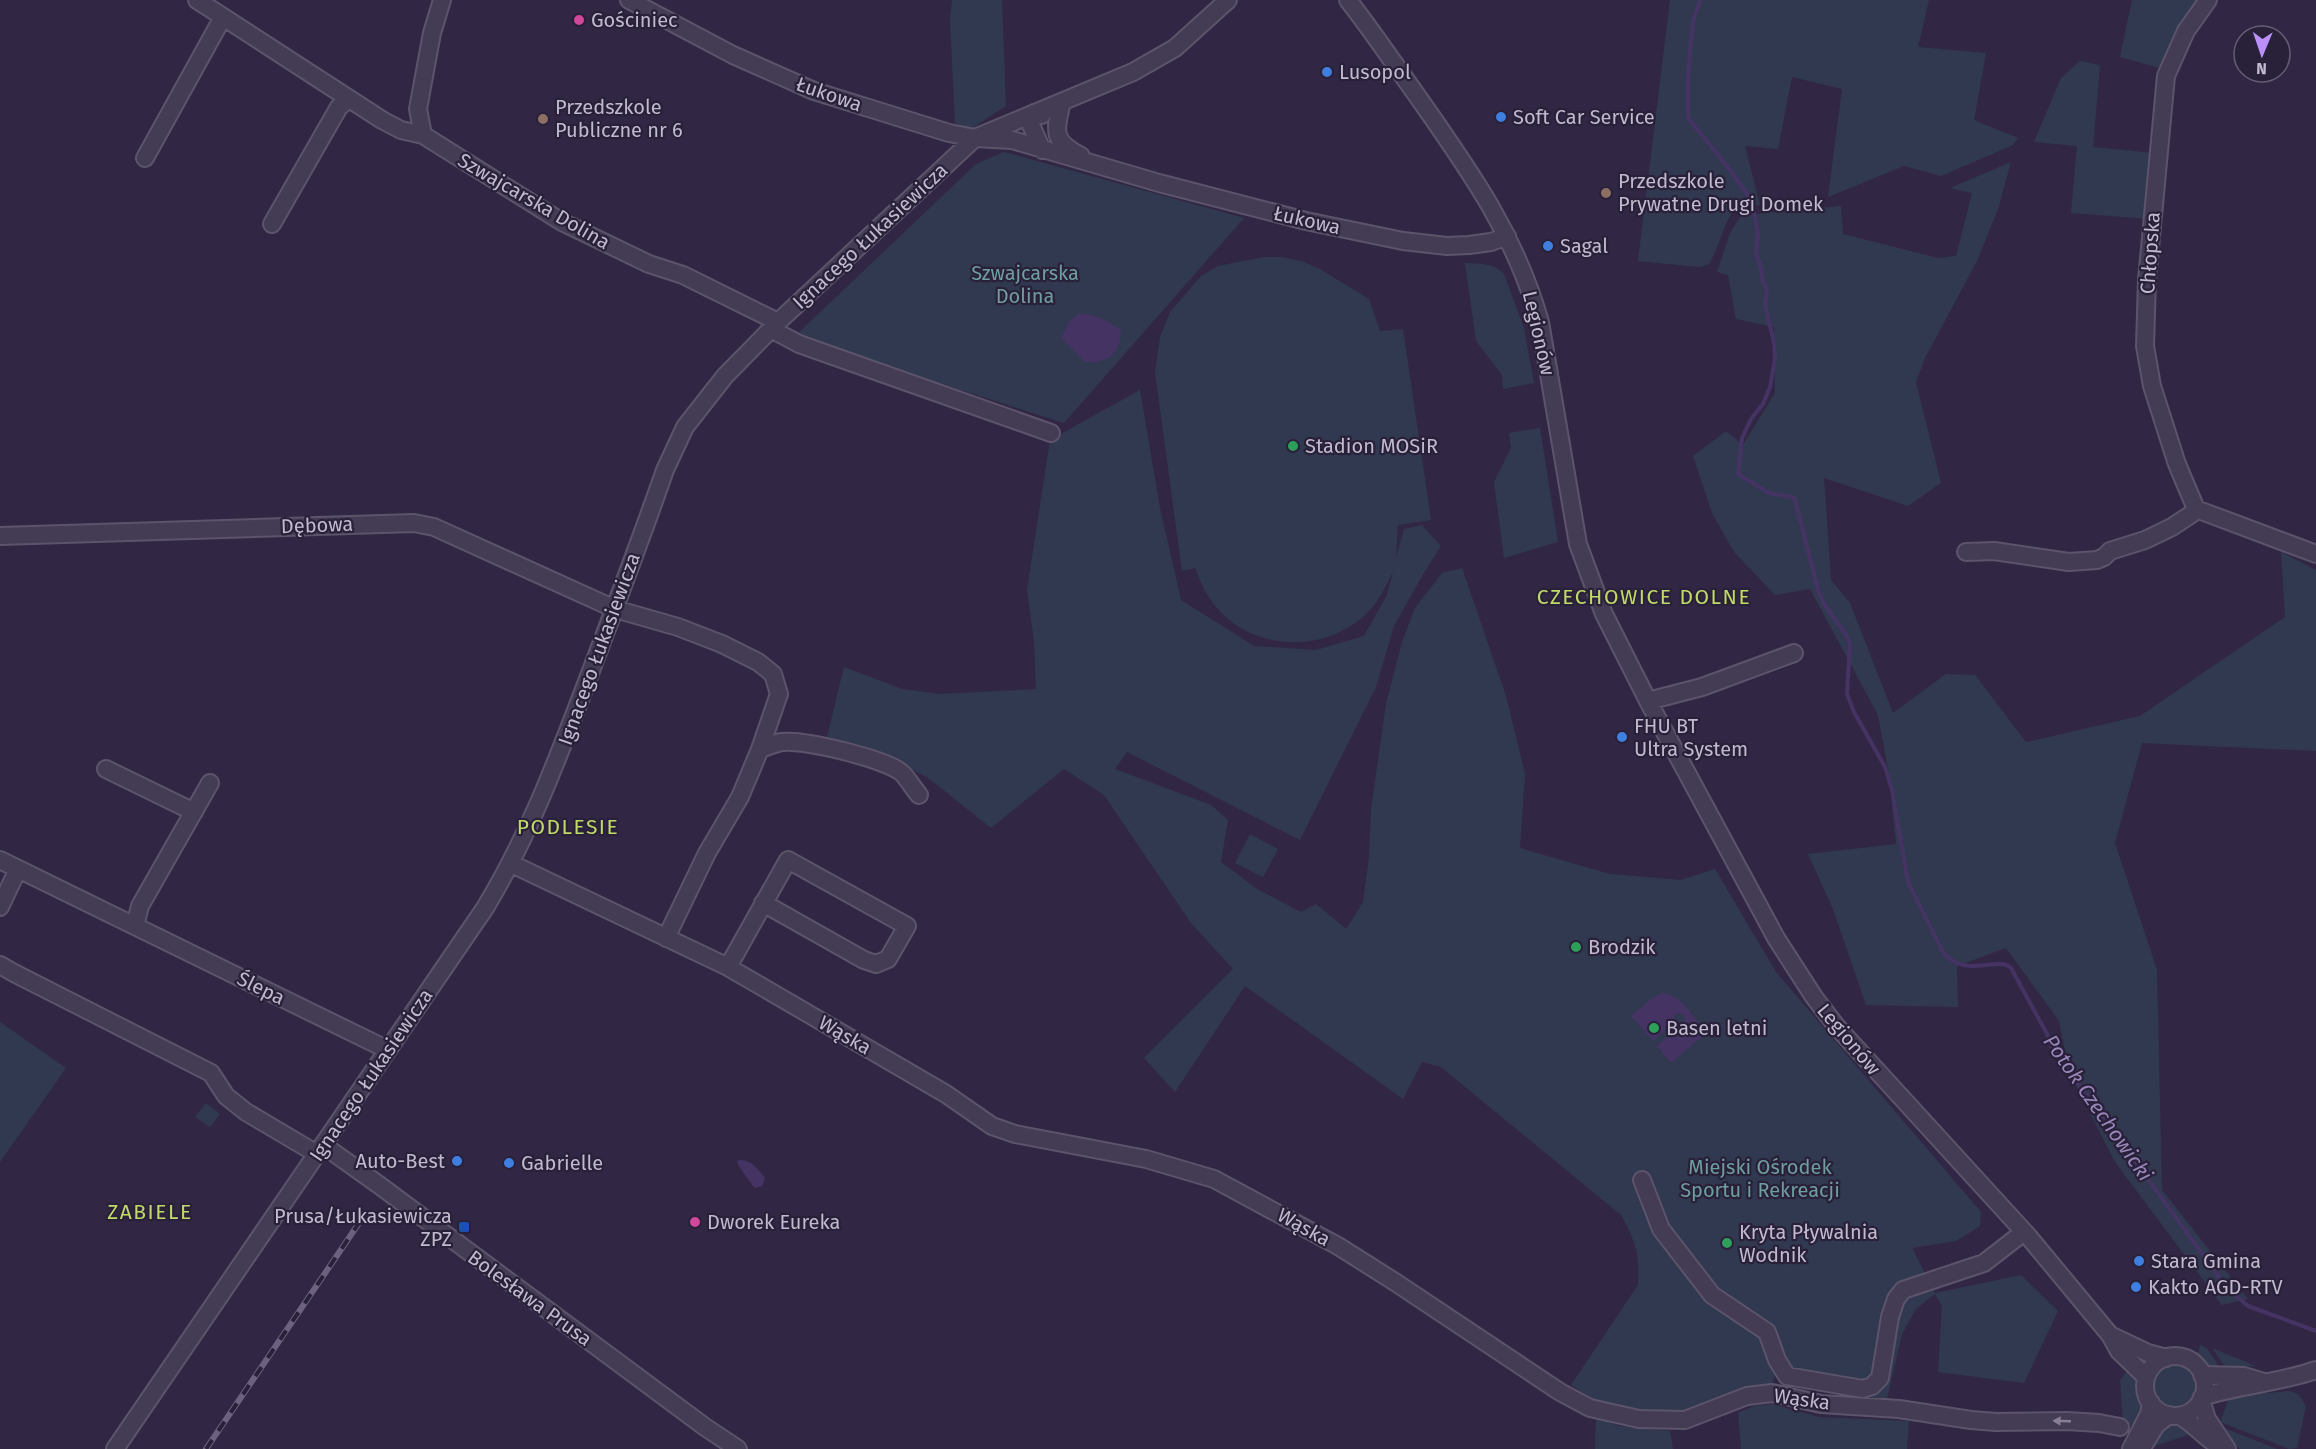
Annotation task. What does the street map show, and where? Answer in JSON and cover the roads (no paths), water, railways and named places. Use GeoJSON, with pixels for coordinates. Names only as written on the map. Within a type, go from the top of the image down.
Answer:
{"type":"FeatureCollection","features":[{"type":"Feature","properties":{"kind":"street","name":"Szwajcarska Dolina"},"geometry":{"type":"LineString","coordinates":[[197,0],[349,99],[401,130],[423,135],[562,222],[649,264],[683,275],[775,326],[799,344],[1051,433]]}},
{"type":"Feature","properties":{"kind":"street"},"geometry":{"type":"LineString","coordinates":[[423,135],[418,109],[421,86],[432,33],[442,0]]}},
{"type":"Feature","properties":{"kind":"street","name":"Łukowa"},"geometry":{"type":"LineString","coordinates":[[629,0],[733,56],[814,91],[949,133],[975,138],[1002,138],[1108,170],[1306,221],[1403,241],[1448,246],[1469,245],[1491,242],[1507,236]]}},
{"type":"Feature","properties":{"kind":"street","name":"Ignacego Łukasiewicza"},"geometry":{"type":"LineString","coordinates":[[115,1449],[486,908],[512,864],[540,804],[615,609],[665,470],[685,427],[725,376],[775,326],[975,138],[1133,72],[1175,48],[1228,0]]}},
{"type":"Feature","properties":{"kind":"street","name":"Legionów"},"geometry":{"type":"LineString","coordinates":[[1348,0],[1472,175],[1507,236],[1532,292],[1540,322],[1578,544],[1604,614],[1648,701],[1776,938],[1814,997],[1859,1052],[2024,1232],[2110,1335],[2119,1351],[2146,1377]]}},
{"type":"Feature","properties":{"kind":"street","name":"Chłopska"},"geometry":{"type":"LineString","coordinates":[[2196,509],[2177,464],[2152,386],[2145,346],[2148,269],[2166,76],[2186,31],[2208,0]]}},
{"type":"Feature","properties":{"kind":"street"},"geometry":{"type":"LineString","coordinates":[[145,158],[223,17]]}},
{"type":"Feature","properties":{"kind":"street"},"geometry":{"type":"LineString","coordinates":[[272,224],[339,107],[349,99]]}},
{"type":"Feature","properties":{"kind":"street"},"geometry":{"type":"LineString","coordinates":[[1055,128],[1062,102]]}},
{"type":"Feature","properties":{"kind":"street"},"geometry":{"type":"LineString","coordinates":[[1034,113],[1031,125],[1042,150]]}},
{"type":"Feature","properties":{"kind":"street","name":"Łukowa"},"geometry":{"type":"LineString","coordinates":[[1034,113],[1047,118],[1055,128],[1059,140],[1068,150],[1108,170]]}},
{"type":"Feature","properties":{"kind":"street"},"geometry":{"type":"LineString","coordinates":[[1966,552],[1994,551],[2069,562],[2097,560],[2110,551],[2145,540],[2172,527],[2196,509],[2316,554]]}},
{"type":"Feature","properties":{"kind":"street","name":"Dębowa"},"geometry":{"type":"LineString","coordinates":[[0,536],[414,523],[444,531],[615,609],[708,638],[740,652],[773,674],[779,694],[760,749],[740,796],[706,853],[666,938]]}},
{"type":"Feature","properties":{"kind":"street"},"geometry":{"type":"LineString","coordinates":[[1648,701],[1702,687],[1794,654]]}},
{"type":"Feature","properties":{"kind":"street"},"geometry":{"type":"LineString","coordinates":[[760,749],[783,742],[799,742],[872,759],[888,764],[902,773],[919,795]]}},
{"type":"Feature","properties":{"kind":"street"},"geometry":{"type":"LineString","coordinates":[[106,769],[194,812]]}},
{"type":"Feature","properties":{"kind":"street"},"geometry":{"type":"LineString","coordinates":[[135,926],[140,906],[210,783]]}},
{"type":"Feature","properties":{"kind":"street","name":"Ślepa"},"geometry":{"type":"LineString","coordinates":[[0,860],[388,1050]]}},
{"type":"Feature","properties":{"kind":"street"},"geometry":{"type":"LineString","coordinates":[[728,967],[763,903],[788,860],[907,926],[888,959],[876,964],[864,960],[763,903]]}},
{"type":"Feature","properties":{"kind":"street","name":"Wąska"},"geometry":{"type":"LineString","coordinates":[[512,864],[728,967],[946,1094],[992,1126],[1015,1134],[1146,1159],[1214,1179],[1338,1246],[1560,1392],[1590,1408],[1639,1419],[1685,1420],[1747,1396],[1778,1394],[1821,1404],[1899,1409],[1971,1420],[2067,1421],[2120,1427]]}},
{"type":"Feature","properties":{"kind":"street"},"geometry":{"type":"LineString","coordinates":[[0,907],[18,869]]}},
{"type":"Feature","properties":{"kind":"street","name":"Bolesława Prusa"},"geometry":{"type":"LineString","coordinates":[[0,964],[211,1073],[226,1096],[246,1112],[320,1149],[380,1185],[470,1254],[738,1449]]}},
{"type":"Feature","properties":{"kind":"street"},"geometry":{"type":"LineString","coordinates":[[1642,1180],[1661,1229],[1712,1295],[1767,1332],[1777,1360],[1787,1376],[1863,1389],[1872,1386],[1880,1378],[1890,1317],[1896,1299],[1903,1290],[1984,1263],[2024,1232]]}},
{"type":"Feature","properties":{"kind":"street","name":"Legionów"},"geometry":{"type":"LineString","coordinates":[[2110,1335],[2148,1353],[2166,1358]]}},
{"type":"Feature","properties":{"kind":"street"},"geometry":{"type":"LineString","coordinates":[[2166,1358],[2184,1358],[2198,1367],[2205,1384],[2202,1399],[2207,1419],[2225,1449],[2211,1443],[2191,1422],[2175,1415],[2162,1413],[2151,1403],[2145,1386],[2146,1377],[2157,1362],[2166,1358]]}},
{"type":"Feature","properties":{"kind":"street"},"geometry":{"type":"LineString","coordinates":[[2141,1449],[2156,1425],[2195,1408],[2202,1399],[2219,1392],[2242,1389],[2316,1370]]}},
{"type":"Feature","properties":{"kind":"street"},"geometry":{"type":"LineString","coordinates":[[2202,1375],[2244,1376],[2264,1382]]}},
{"type":"Feature","properties":{"kind":"street"},"geometry":{"type":"LineString","coordinates":[[1778,1394],[1787,1376]]}},
{"type":"Feature","properties":{"kind":"street"},"geometry":{"type":"LineString","coordinates":[[2131,1449],[2149,1414],[2151,1403]]}},
{"type":"Feature","properties":{"kind":"waterway","name":"Potok Czechowicki"},"geometry":{"type":"LineString","coordinates":[[1700,0],[1693,22],[1688,75],[1688,118],[1752,201],[1758,234],[1756,253],[1763,283],[1767,290],[1765,304],[1774,343],[1775,359],[1770,387],[1763,404],[1751,419],[1742,438],[1738,474],[1769,493],[1795,499],[1818,590],[1824,604],[1845,633],[1850,644],[1847,694],[1854,712],[1885,767],[1892,790],[1908,882],[1942,950],[1950,959],[1969,966],[1997,964],[2011,968],[2047,1034],[2051,1046],[2227,1288],[2248,1306],[2316,1331]]}},
{"type":"Feature","properties":{"kind":"railway"},"geometry":{"type":"LineString","coordinates":[[206,1449],[359,1223]]}},
{"type":"Feature","properties":{"kind":"place","name":"Gościniec"},"geometry":{"type":"Point","coordinates":[579,20]}},
{"type":"Feature","properties":{"kind":"place","name":"Lusopol"},"geometry":{"type":"Point","coordinates":[1327,72]}},
{"type":"Feature","properties":{"kind":"place","name":"Soft Car Service"},"geometry":{"type":"Point","coordinates":[1501,117]}},
{"type":"Feature","properties":{"kind":"place","name":"Przedszkole Publiczne nr 6"},"geometry":{"type":"Point","coordinates":[543,119]}},
{"type":"Feature","properties":{"kind":"place","name":"Przedszkole Prywatne Drugi Domek"},"geometry":{"type":"Point","coordinates":[1606,193]}},
{"type":"Feature","properties":{"kind":"place","name":"Sagal"},"geometry":{"type":"Point","coordinates":[1548,246]}},
{"type":"Feature","properties":{"kind":"place","name":"Stadion MOSiR"},"geometry":{"type":"Point","coordinates":[1293,446]}},
{"type":"Feature","properties":{"kind":"place","name":"FHU BT Ultra System"},"geometry":{"type":"Point","coordinates":[1622,737]}},
{"type":"Feature","properties":{"kind":"place","name":"Brodzik"},"geometry":{"type":"Point","coordinates":[1576,947]}},
{"type":"Feature","properties":{"kind":"place","name":"Basen letni"},"geometry":{"type":"Point","coordinates":[1654,1028]}},
{"type":"Feature","properties":{"kind":"place","name":"Auto-Best"},"geometry":{"type":"Point","coordinates":[457,1161]}},
{"type":"Feature","properties":{"kind":"place","name":"Gabrielle"},"geometry":{"type":"Point","coordinates":[509,1163]}},
{"type":"Feature","properties":{"kind":"place","name":"Dworek Eureka"},"geometry":{"type":"Point","coordinates":[695,1222]}},
{"type":"Feature","properties":{"kind":"place","name":"Prusa/Łukasiewicza ZPZ"},"geometry":{"type":"Point","coordinates":[464,1227]}},
{"type":"Feature","properties":{"kind":"place","name":"Kryta Pływalnia Wodnik"},"geometry":{"type":"Point","coordinates":[1727,1243]}},
{"type":"Feature","properties":{"kind":"place","name":"Stara Gmina"},"geometry":{"type":"Point","coordinates":[2139,1261]}},
{"type":"Feature","properties":{"kind":"place","name":"Kakto AGD-RTV"},"geometry":{"type":"Point","coordinates":[2136,1287]}},
{"type":"Feature","properties":{"kind":"district","name":"CZECHOWICE DOLNE"},"geometry":{"type":"Point","coordinates":[1644,597]}},
{"type":"Feature","properties":{"kind":"district","name":"PODLESIE"},"geometry":{"type":"Point","coordinates":[568,827]}},
{"type":"Feature","properties":{"kind":"district","name":"ZABIELE"},"geometry":{"type":"Point","coordinates":[150,1212]}},
{"type":"Feature","properties":{"kind":"park label","name":"Miejski Ośrodek Sportu i Rekreacji"},"geometry":{"type":"Point","coordinates":[1760,1178]}}]}
